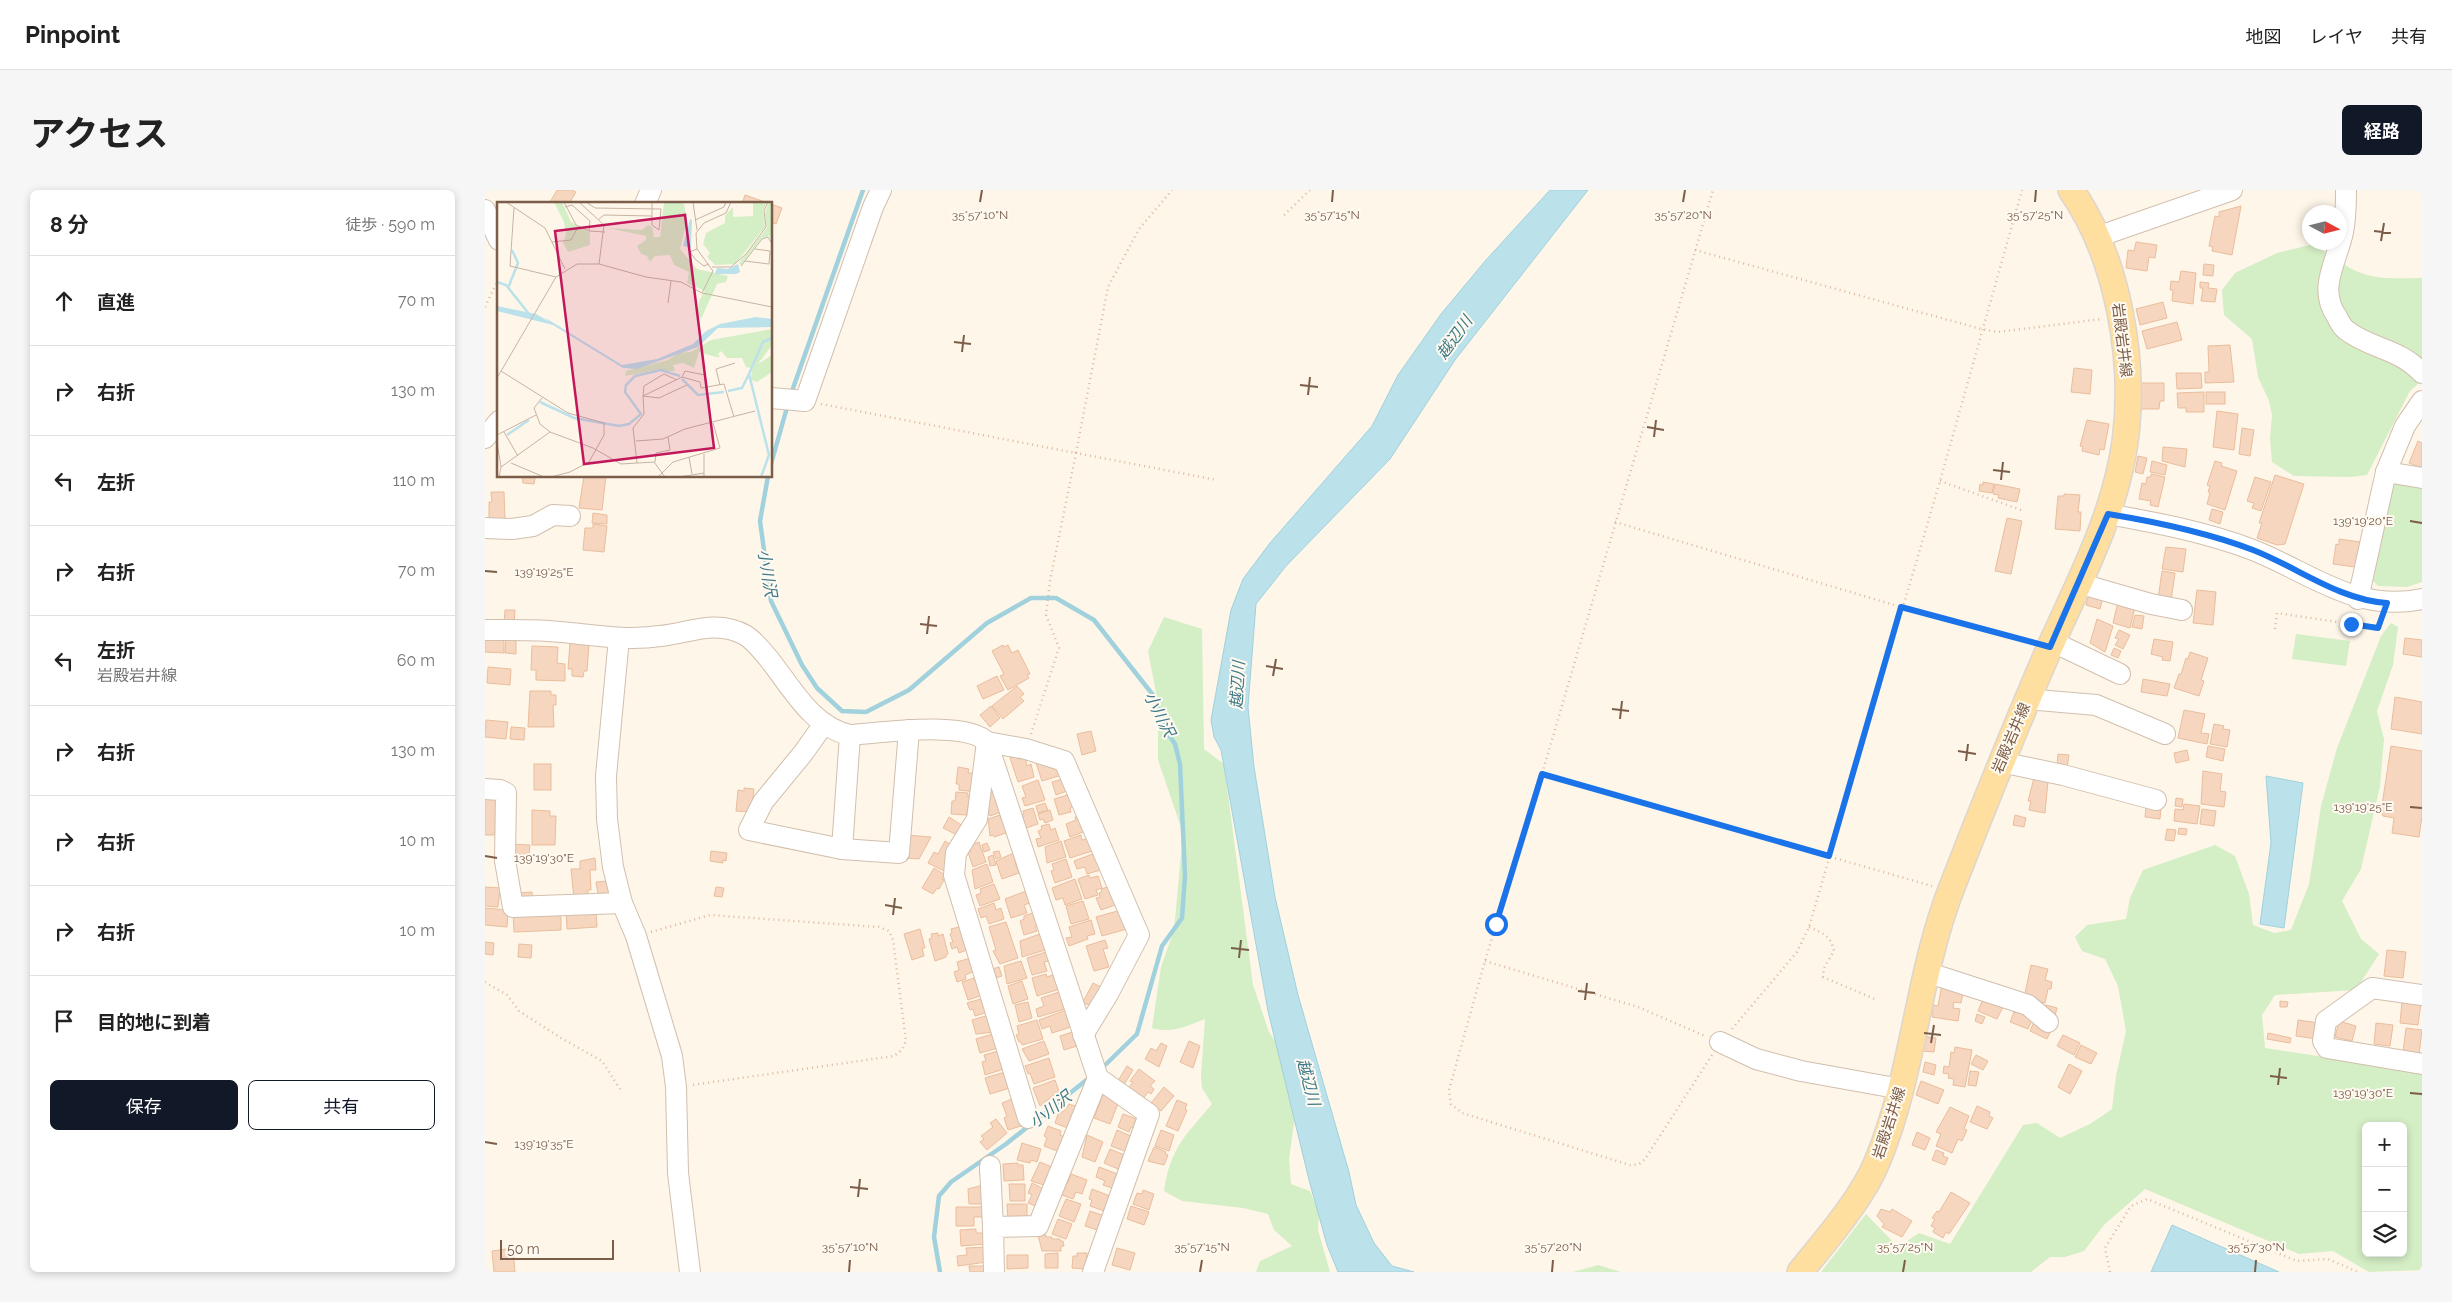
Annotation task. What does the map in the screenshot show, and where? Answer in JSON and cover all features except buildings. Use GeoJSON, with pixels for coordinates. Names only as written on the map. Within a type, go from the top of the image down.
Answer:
{"type":"FeatureCollection","features":[{"type":"Feature","properties":{"kind":"main road","name":"岩殿岩井線"},"geometry":{"type":"LineString","coordinates":[[1800,1272],[1864,1187],[1876,1165],[1891,1128],[1926,972],[1950,891],[2027,699],[2108,514],[2121,465],[2128,413],[2121,319],[2114,288],[2097,237],[2071,190]]}},
{"type":"Feature","properties":{"kind":"street"},"geometry":{"type":"LineString","coordinates":[[646,202],[651,190]]}},
{"type":"Feature","properties":{"kind":"street"},"geometry":{"type":"LineString","coordinates":[[773,398],[805,401],[869,217],[881,190]]}},
{"type":"Feature","properties":{"kind":"street"},"geometry":{"type":"LineString","coordinates":[[2346,190],[2347,210],[2343,234],[2328,277],[2328,291],[2333,311],[2345,329],[2400,354],[2413,362],[2422,373]]}},
{"type":"Feature","properties":{"kind":"street"},"geometry":{"type":"LineString","coordinates":[[2097,237],[2224,191]]}},
{"type":"Feature","properties":{"kind":"street"},"geometry":{"type":"LineString","coordinates":[[485,210],[497,236]]}},
{"type":"Feature","properties":{"kind":"street"},"geometry":{"type":"LineString","coordinates":[[2358,599],[2386,472],[2405,426],[2422,401]]}},
{"type":"Feature","properties":{"kind":"street"},"geometry":{"type":"LineString","coordinates":[[485,438],[497,423]]}},
{"type":"Feature","properties":{"kind":"street"},"geometry":{"type":"LineString","coordinates":[[2386,472],[2422,478]]}},
{"type":"Feature","properties":{"kind":"street"},"geometry":{"type":"LineString","coordinates":[[2108,514],[2210,536],[2253,550],[2358,599],[2387,603],[2422,600]]}},
{"type":"Feature","properties":{"kind":"street"},"geometry":{"type":"LineString","coordinates":[[485,528],[512,529],[533,526],[553,515],[570,516]]}},
{"type":"Feature","properties":{"kind":"street"},"geometry":{"type":"LineString","coordinates":[[2078,583],[2151,604],[2182,610]]}},
{"type":"Feature","properties":{"kind":"street"},"geometry":{"type":"LineString","coordinates":[[485,630],[559,632],[619,638],[661,636],[708,627],[732,630],[757,644],[808,710],[823,725],[838,733],[850,735],[928,729],[969,733],[982,737],[987,742],[1098,1078],[1149,1114],[1093,1272]]}},
{"type":"Feature","properties":{"kind":"street"},"geometry":{"type":"LineString","coordinates":[[619,638],[606,776],[607,819],[613,867],[622,903],[636,936],[672,1056],[676,1087],[678,1173],[690,1272]]}},
{"type":"Feature","properties":{"kind":"street"},"geometry":{"type":"LineString","coordinates":[[2051,644],[2120,674]]}},
{"type":"Feature","properties":{"kind":"street"},"geometry":{"type":"LineString","coordinates":[[2027,699],[2096,704],[2165,734]]}},
{"type":"Feature","properties":{"kind":"street"},"geometry":{"type":"LineString","coordinates":[[823,725],[798,760],[763,802],[749,830],[842,849],[899,854],[909,730]]}},
{"type":"Feature","properties":{"kind":"street"},"geometry":{"type":"LineString","coordinates":[[842,849],[850,735]]}},
{"type":"Feature","properties":{"kind":"street"},"geometry":{"type":"LineString","coordinates":[[987,742],[1026,749],[1064,761],[1139,935],[1109,994],[1083,1035]]}},
{"type":"Feature","properties":{"kind":"street"},"geometry":{"type":"LineString","coordinates":[[987,742],[977,819],[956,853],[954,876],[1028,1118]]}},
{"type":"Feature","properties":{"kind":"street"},"geometry":{"type":"LineString","coordinates":[[2001,762],[2063,775],[2156,800]]}},
{"type":"Feature","properties":{"kind":"street"},"geometry":{"type":"LineString","coordinates":[[485,788],[506,793],[505,861],[513,907],[622,903]]}},
{"type":"Feature","properties":{"kind":"street"},"geometry":{"type":"LineString","coordinates":[[1926,972],[2028,1005],[2048,1022]]}},
{"type":"Feature","properties":{"kind":"street"},"geometry":{"type":"LineString","coordinates":[[2422,995],[2372,988],[2326,1021],[2323,1041],[2327,1048],[2422,1064]]}},
{"type":"Feature","properties":{"kind":"street"},"geometry":{"type":"LineString","coordinates":[[1720,1042],[1756,1059],[1901,1089]]}},
{"type":"Feature","properties":{"kind":"street"},"geometry":{"type":"LineString","coordinates":[[993,1227],[1038,1226],[1098,1078]]}},
{"type":"Feature","properties":{"kind":"street"},"geometry":{"type":"LineString","coordinates":[[990,1172],[990,1166],[994,1272]]}},
{"type":"Feature","properties":{"kind":"path"},"geometry":{"type":"LineString","coordinates":[[1026,749],[1059,648],[1046,615],[1050,581],[1108,287],[1139,229],[1172,190]]}},
{"type":"Feature","properties":{"kind":"path"},"geometry":{"type":"LineString","coordinates":[[1284,215],[1310,190]]}},
{"type":"Feature","properties":{"kind":"path"},"geometry":{"type":"LineString","coordinates":[[1713,190],[1542,774],[1485,961],[1449,1090],[1451,1104],[1462,1113],[1629,1165],[1639,1164],[1645,1160],[1720,1042],[1797,952],[1809,927],[1901,607],[1940,481],[2021,190]]}},
{"type":"Feature","properties":{"kind":"path"},"geometry":{"type":"LineString","coordinates":[[1694,250],[1981,330],[1998,332],[2100,319],[2121,319]]}},
{"type":"Feature","properties":{"kind":"path"},"geometry":{"type":"LineString","coordinates":[[485,306],[497,282]]}},
{"type":"Feature","properties":{"kind":"path"},"geometry":{"type":"LineString","coordinates":[[805,401],[1217,480]]}},
{"type":"Feature","properties":{"kind":"path"},"geometry":{"type":"LineString","coordinates":[[1940,481],[2024,511]]}},
{"type":"Feature","properties":{"kind":"path"},"geometry":{"type":"LineString","coordinates":[[1615,522],[1901,607],[2051,644]]}},
{"type":"Feature","properties":{"kind":"path"},"geometry":{"type":"LineString","coordinates":[[2275,629],[2277,613],[2378,628],[2387,603]]}},
{"type":"Feature","properties":{"kind":"path"},"geometry":{"type":"LineString","coordinates":[[1542,774],[1950,891]]}},
{"type":"Feature","properties":{"kind":"path"},"geometry":{"type":"LineString","coordinates":[[636,936],[711,914],[879,927],[889,931],[893,940],[906,1041],[902,1050],[894,1056],[676,1087]]}},
{"type":"Feature","properties":{"kind":"path"},"geometry":{"type":"LineString","coordinates":[[1809,927],[1825,934],[1832,940],[1834,951],[1824,968],[1823,977],[1877,1000]]}},
{"type":"Feature","properties":{"kind":"path"},"geometry":{"type":"LineString","coordinates":[[1485,961],[1638,1007],[1720,1042]]}},
{"type":"Feature","properties":{"kind":"path"},"geometry":{"type":"LineString","coordinates":[[485,982],[507,995],[519,1011],[602,1061],[622,1092]]}},
{"type":"Feature","properties":{"kind":"path"},"geometry":{"type":"LineString","coordinates":[[2110,1272],[2105,1248],[2131,1206],[2147,1199],[2297,1261],[2328,1259],[2358,1272]]}},
{"type":"Feature","properties":{"kind":"green space"},"geometry":{"type":"Polygon","coordinates":[[[2302,247],[2302,250],[2322,250],[2350,268],[2367,275],[2385,278],[2422,278],[2422,380],[2410,391],[2367,475],[2351,477],[2294,476],[2272,462],[2270,438],[2272,415],[2269,401],[2258,377],[2252,339],[2224,315],[2222,290],[2235,273],[2277,253],[2302,247]]]}},
{"type":"Feature","properties":{"kind":"green space"},"geometry":{"type":"Polygon","coordinates":[[[2395,480],[2422,484],[2422,582],[2407,587],[2378,586],[2371,579],[2389,484],[2395,480]]]}},
{"type":"Feature","properties":{"kind":"green space"},"geometry":{"type":"Polygon","coordinates":[[[1164,617],[1202,629],[1204,749],[1224,764],[1253,985],[1269,1032],[1284,1055],[1296,1109],[1289,1159],[1291,1184],[1310,1191],[1319,1213],[1318,1230],[1330,1272],[1256,1272],[1260,1261],[1292,1246],[1274,1230],[1268,1214],[1243,1208],[1182,1201],[1164,1191],[1170,1164],[1175,1153],[1187,1134],[1212,1104],[1202,1088],[1201,1075],[1205,1019],[1173,1030],[1152,1028],[1161,967],[1174,930],[1183,833],[1158,760],[1158,703],[1148,651],[1164,617]]]}},
{"type":"Feature","properties":{"kind":"green space"},"geometry":{"type":"Polygon","coordinates":[[[2391,623],[2398,627],[2393,665],[2377,711],[2384,739],[2380,786],[2361,869],[2342,901],[2361,939],[2379,954],[2356,990],[2275,995],[2262,1015],[2265,1048],[2372,1064],[2422,1074],[2422,1270],[2369,1272],[2333,1251],[2299,1254],[2145,1189],[2104,1225],[2084,1251],[2065,1257],[2050,1257],[2031,1272],[1821,1272],[1866,1214],[1898,1247],[1919,1233],[1950,1244],[2023,1125],[2037,1123],[2060,1138],[2090,1124],[2112,1109],[2116,1076],[2126,1031],[2118,986],[2105,959],[2082,951],[2075,937],[2087,925],[2126,919],[2130,898],[2143,870],[2215,845],[2235,856],[2249,894],[2253,925],[2274,933],[2291,930],[2309,884],[2321,806],[2337,748],[2381,636],[2391,623]]]}},
{"type":"Feature","properties":{"kind":"green space"},"geometry":{"type":"Polygon","coordinates":[[[2296,634],[2350,641],[2346,666],[2292,659],[2296,634]]]}},
{"type":"Feature","properties":{"kind":"green space"},"geometry":{"type":"Polygon","coordinates":[[[1598,1265],[1621,1272],[1573,1272],[1598,1265]]]}},
{"type":"Feature","properties":{"kind":"water","name":"越辺川"},"geometry":{"type":"Polygon","coordinates":[[[1550,190],[1588,190],[1455,360],[1390,459],[1286,566],[1256,604],[1248,707],[1254,767],[1275,897],[1298,995],[1349,1172],[1356,1205],[1374,1243],[1392,1266],[1414,1272],[1338,1272],[1327,1245],[1309,1180],[1268,1011],[1221,750],[1214,737],[1211,720],[1231,610],[1243,579],[1270,543],[1372,426],[1398,375],[1441,314],[1486,260],[1550,190]]]}},
{"type":"Feature","properties":{"kind":"water"},"geometry":{"type":"Polygon","coordinates":[[[2266,776],[2303,783],[2284,928],[2260,924],[2271,843],[2266,776]]]}},
{"type":"Feature","properties":{"kind":"water"},"geometry":{"type":"Polygon","coordinates":[[[2172,1225],[2279,1272],[2151,1272],[2172,1225]]]}},
{"type":"Feature","properties":{"kind":"waterway","name":"小川沢"},"geometry":{"type":"LineString","coordinates":[[791,394],[863,190]]}},
{"type":"Feature","properties":{"kind":"waterway","name":"小川沢"},"geometry":{"type":"LineString","coordinates":[[773,457],[788,404]]}},
{"type":"Feature","properties":{"kind":"waterway","name":"小川沢"},"geometry":{"type":"LineString","coordinates":[[768,478],[760,521],[771,601],[802,665],[817,688],[842,711],[866,712],[909,690],[987,623],[1031,598],[1056,598],[1094,620],[1153,695],[1169,735],[1175,744],[1180,764],[1185,876],[1182,918],[1162,946],[1137,1034],[1101,1069]]}},
{"type":"Feature","properties":{"kind":"waterway","name":"小川沢"},"geometry":{"type":"LineString","coordinates":[[940,1272],[934,1237],[939,1196],[951,1182],[1006,1144],[1089,1078]]}},
{"type":"Feature","properties":{"kind":"route"},"geometry":{"type":"LineString","coordinates":[[1496,924],[1542,774],[1829,856],[1901,607],[2050,647],[2108,514],[2160,523],[2210,536],[2253,550],[2358,599],[2387,603],[2378,628],[2351,624]]}}]}
